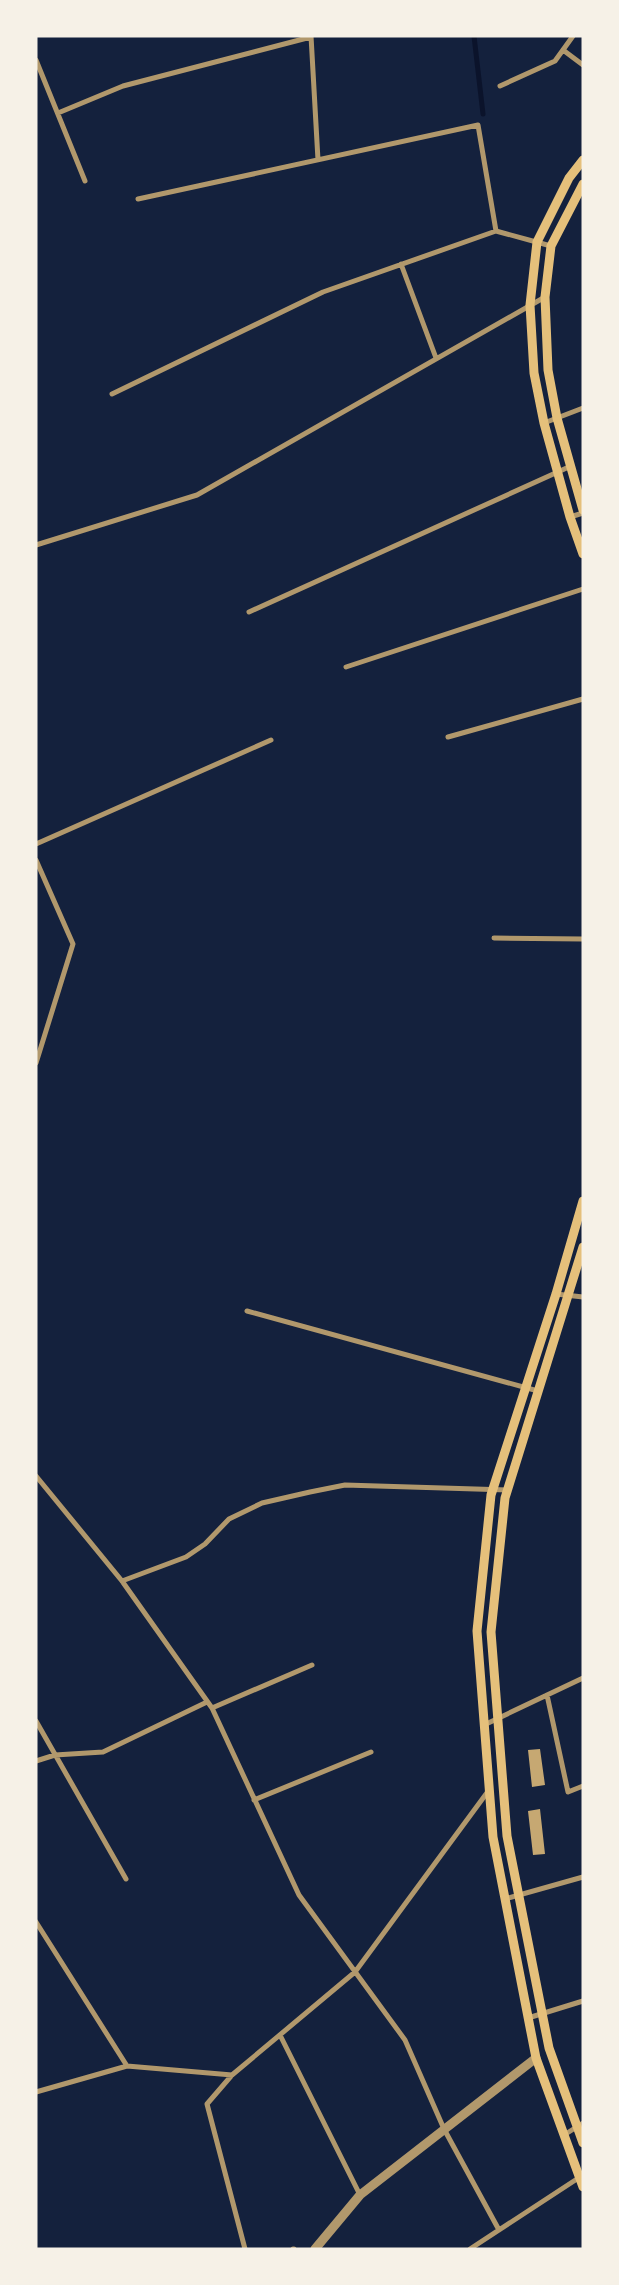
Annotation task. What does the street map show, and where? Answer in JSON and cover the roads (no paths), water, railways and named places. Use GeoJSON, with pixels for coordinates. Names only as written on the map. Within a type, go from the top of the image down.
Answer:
{"type":"FeatureCollection","features":[{"type":"Feature","properties":{"kind":"main road"},"geometry":{"type":"LineString","coordinates":[[583,160],[569,178],[537,242],[530,305],[534,373],[544,423],[570,517],[583,554]]}},
{"type":"Feature","properties":{"kind":"main road"},"geometry":{"type":"LineString","coordinates":[[583,184],[551,246],[544,297],[548,370],[557,418],[583,510]]}},
{"type":"Feature","properties":{"kind":"main road"},"geometry":{"type":"LineString","coordinates":[[583,1201],[556,1294],[493,1490],[477,1631],[493,1838],[536,2058],[581,2177],[583,2187]]}},
{"type":"Feature","properties":{"kind":"main road"},"geometry":{"type":"LineString","coordinates":[[583,1247],[505,1498],[491,1632],[507,1836],[549,2048],[580,2125],[583,2143]]}},
{"type":"Feature","properties":{"kind":"street"},"geometry":{"type":"LineString","coordinates":[[500,86],[555,61],[573,36]]}},
{"type":"Feature","properties":{"kind":"street"},"geometry":{"type":"LineString","coordinates":[[58,113],[123,86],[311,37],[318,160]]}},
{"type":"Feature","properties":{"kind":"street"},"geometry":{"type":"LineString","coordinates":[[563,50],[583,65]]}},
{"type":"Feature","properties":{"kind":"street"},"geometry":{"type":"LineString","coordinates":[[36,60],[85,180]]}},
{"type":"Feature","properties":{"kind":"street"},"geometry":{"type":"LineString","coordinates":[[138,199],[478,125],[496,231]]}},
{"type":"Feature","properties":{"kind":"street"},"geometry":{"type":"LineString","coordinates":[[112,394],[323,292],[496,231],[551,246]]}},
{"type":"Feature","properties":{"kind":"street"},"geometry":{"type":"LineString","coordinates":[[402,264],[436,358]]}},
{"type":"Feature","properties":{"kind":"street"},"geometry":{"type":"LineString","coordinates":[[36,545],[196,495],[544,297]]}},
{"type":"Feature","properties":{"kind":"street"},"geometry":{"type":"LineString","coordinates":[[544,423],[583,408]]}},
{"type":"Feature","properties":{"kind":"street"},"geometry":{"type":"LineString","coordinates":[[249,612],[571,466]]}},
{"type":"Feature","properties":{"kind":"street"},"geometry":{"type":"LineString","coordinates":[[570,517],[583,513]]}},
{"type":"Feature","properties":{"kind":"street"},"geometry":{"type":"LineString","coordinates":[[346,667],[583,589]]}},
{"type":"Feature","properties":{"kind":"street"},"geometry":{"type":"LineString","coordinates":[[448,737],[583,699]]}},
{"type":"Feature","properties":{"kind":"street"},"geometry":{"type":"LineString","coordinates":[[36,844],[271,740]]}},
{"type":"Feature","properties":{"kind":"street"},"geometry":{"type":"LineString","coordinates":[[36,860],[73,944],[36,1063]]}},
{"type":"Feature","properties":{"kind":"street"},"geometry":{"type":"LineString","coordinates":[[494,938],[583,940]]}},
{"type":"Feature","properties":{"kind":"street"},"geometry":{"type":"LineString","coordinates":[[556,1294],[583,1297]]}},
{"type":"Feature","properties":{"kind":"street"},"geometry":{"type":"LineString","coordinates":[[248,1311],[538,1391]]}},
{"type":"Feature","properties":{"kind":"street"},"geometry":{"type":"LineString","coordinates":[[36,1476],[39,1484],[122,1581],[212,1708],[299,1895],[405,2040],[444,2129],[500,2230]]}},
{"type":"Feature","properties":{"kind":"street"},"geometry":{"type":"LineString","coordinates":[[122,1581],[186,1557],[205,1544],[230,1519],[262,1503],[345,1485],[508,1490]]}},
{"type":"Feature","properties":{"kind":"street"},"geometry":{"type":"LineString","coordinates":[[212,1708],[312,1666]]}},
{"type":"Feature","properties":{"kind":"street"},"geometry":{"type":"LineString","coordinates":[[484,1724],[583,1678]]}},
{"type":"Feature","properties":{"kind":"street"},"geometry":{"type":"LineString","coordinates":[[547,1695],[568,1792],[583,1786]]}},
{"type":"Feature","properties":{"kind":"street"},"geometry":{"type":"LineString","coordinates":[[36,1761],[55,1755],[103,1752],[207,1702]]}},
{"type":"Feature","properties":{"kind":"street"},"geometry":{"type":"LineString","coordinates":[[36,1721],[126,1879]]}},
{"type":"Feature","properties":{"kind":"street"},"geometry":{"type":"LineString","coordinates":[[254,1800],[370,1752]]}},
{"type":"Feature","properties":{"kind":"street"},"geometry":{"type":"LineString","coordinates":[[245,2249],[207,2104],[232,2075],[355,1972],[489,1790]]}},
{"type":"Feature","properties":{"kind":"street"},"geometry":{"type":"LineString","coordinates":[[505,1899],[583,1877]]}},
{"type":"Feature","properties":{"kind":"street"},"geometry":{"type":"LineString","coordinates":[[36,1922],[127,2066]]}},
{"type":"Feature","properties":{"kind":"street"},"geometry":{"type":"LineString","coordinates":[[528,2018],[583,2001]]}},
{"type":"Feature","properties":{"kind":"street"},"geometry":{"type":"LineString","coordinates":[[280,2035],[360,2195]]}},
{"type":"Feature","properties":{"kind":"street"},"geometry":{"type":"LineString","coordinates":[[315,2249],[360,2195],[549,2048]]}},
{"type":"Feature","properties":{"kind":"street"},"geometry":{"type":"LineString","coordinates":[[36,2092],[127,2066],[232,2075]]}},
{"type":"Feature","properties":{"kind":"street"},"geometry":{"type":"LineString","coordinates":[[564,2135],[580,2125]]}},
{"type":"Feature","properties":{"kind":"street"},"geometry":{"type":"LineString","coordinates":[[470,2249],[581,2177]]}},
{"type":"Feature","properties":{"kind":"waterway"},"geometry":{"type":"LineString","coordinates":[[474,36],[483,114]]}}]}
